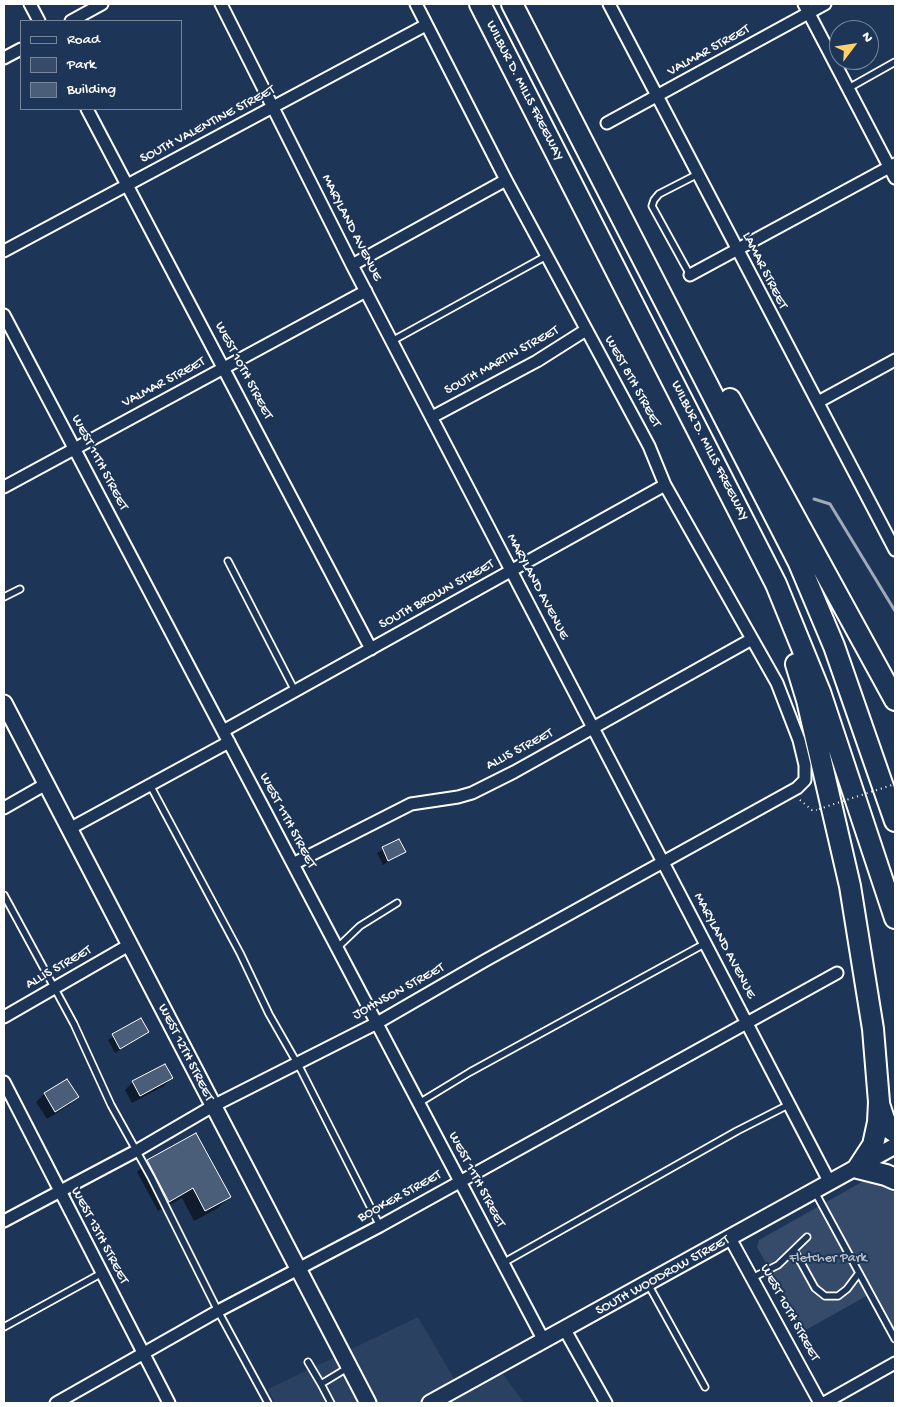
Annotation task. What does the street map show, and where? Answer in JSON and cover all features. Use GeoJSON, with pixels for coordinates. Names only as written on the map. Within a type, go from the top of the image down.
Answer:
{"type":"FeatureCollection","features":[{"type":"Feature","properties":{"kind":"highway"},"geometry":{"type":"LineString","coordinates":[[470,4],[545,132]]}},
{"type":"Feature","properties":{"kind":"highway","name":"WILBUR D. MILLS FREEWAY"},"geometry":{"type":"LineString","coordinates":[[480,4],[757,546],[790,616],[820,692],[895,918]]}},
{"type":"Feature","properties":{"kind":"highway"},"geometry":{"type":"LineString","coordinates":[[514,4],[770,505],[811,591],[855,703],[895,821]]}},
{"type":"Feature","properties":{"kind":"highway"},"geometry":{"type":"LineString","coordinates":[[641,253],[739,414],[895,700]]}},
{"type":"Feature","properties":{"kind":"highway"},"geometry":{"type":"LineString","coordinates":[[757,546],[807,700],[850,886],[873,1029],[879,1102],[876,1138],[858,1168],[895,1179]]}},
{"type":"Feature","properties":{"kind":"highway"},"geometry":{"type":"LineString","coordinates":[[879,1102],[884,1119],[895,1132]]}},
{"type":"Feature","properties":{"kind":"main road","name":"WEST 12TH STREET"},"geometry":{"type":"LineString","coordinates":[[4,703],[368,1403]]}},
{"type":"Feature","properties":{"kind":"main road","name":"SOUTH WOODROW STREET"},"geometry":{"type":"LineString","coordinates":[[431,1403],[895,1146]]}},
{"type":"Feature","properties":{"kind":"street"},"geometry":{"type":"LineString","coordinates":[[30,4],[38,20]]}},
{"type":"Feature","properties":{"kind":"street"},"geometry":{"type":"LineString","coordinates":[[73,20],[102,4]]}},
{"type":"Feature","properties":{"kind":"street","name":"MARYLAND AVENUE"},"geometry":{"type":"LineString","coordinates":[[221,4],[352,265],[830,1183]]}},
{"type":"Feature","properties":{"kind":"street","name":"WEST 8TH STREET"},"geometry":{"type":"LineString","coordinates":[[416,4],[506,180],[645,438],[665,486],[752,639],[789,711],[805,765],[805,780]]}},
{"type":"Feature","properties":{"kind":"street","name":"LAMAR STREET"},"geometry":{"type":"LineString","coordinates":[[609,4],[736,250],[895,550]]}},
{"type":"Feature","properties":{"kind":"street","name":"VALMAR STREET"},"geometry":{"type":"LineString","coordinates":[[607,123],[658,96],[806,8],[825,4]]}},
{"type":"Feature","properties":{"kind":"street"},"geometry":{"type":"LineString","coordinates":[[806,8],[847,89],[892,165],[895,178]]}},
{"type":"Feature","properties":{"kind":"street","name":"SOUTH VALENTINE STREET"},"geometry":{"type":"LineString","coordinates":[[4,251],[426,25]]}},
{"type":"Feature","properties":{"kind":"street"},"geometry":{"type":"LineString","coordinates":[[4,58],[20,49]]}},
{"type":"Feature","properties":{"kind":"street","name":"WEST 10TH STREET"},"geometry":{"type":"LineString","coordinates":[[88,110],[225,367],[371,649]]}},
{"type":"Feature","properties":{"kind":"street"},"geometry":{"type":"LineString","coordinates":[[690,275],[892,165]]}},
{"type":"Feature","properties":{"kind":"street"},"geometry":{"type":"LineString","coordinates":[[352,265],[506,180]]}},
{"type":"Feature","properties":{"kind":"street","name":"VALMAR STREET"},"geometry":{"type":"LineString","coordinates":[[4,487],[366,291]]}},
{"type":"Feature","properties":{"kind":"street","name":"WEST 11TH STREET"},"geometry":{"type":"LineString","coordinates":[[4,315],[544,1342]]}},
{"type":"Feature","properties":{"kind":"street","name":"SOUTH MARTIN STREET"},"geometry":{"type":"LineString","coordinates":[[432,417],[537,361],[586,330]]}},
{"type":"Feature","properties":{"kind":"street"},"geometry":{"type":"LineString","coordinates":[[818,402],[895,360]]}},
{"type":"Feature","properties":{"kind":"street","name":"SOUTH BROWN STREET"},"geometry":{"type":"LineString","coordinates":[[69,829],[150,785],[296,691],[665,486]]}},
{"type":"Feature","properties":{"kind":"street","name":"ALLIS STREET"},"geometry":{"type":"LineString","coordinates":[[293,864],[411,804],[458,798],[472,793],[594,728],[752,639]]}},
{"type":"Feature","properties":{"kind":"street","name":"JOHNSON STREET"},"geometry":{"type":"LineString","coordinates":[[4,1221],[136,1151],[213,1106],[377,1023],[486,960],[664,863],[789,792],[805,780]]}},
{"type":"Feature","properties":{"kind":"street"},"geometry":{"type":"LineString","coordinates":[[4,808],[46,784]]}},
{"type":"Feature","properties":{"kind":"street","name":"ALLIS STREET"},"geometry":{"type":"LineString","coordinates":[[4,1017],[129,945]]}},
{"type":"Feature","properties":{"kind":"street","name":"BOOKER STREET"},"geometry":{"type":"LineString","coordinates":[[56,1403],[297,1267],[380,1226],[837,973]]}},
{"type":"Feature","properties":{"kind":"street","name":"WEST 13TH STREET"},"geometry":{"type":"LineString","coordinates":[[4,1082],[169,1403]]}},
{"type":"Feature","properties":{"kind":"street","name":"WEST 10TH STREET"},"geometry":{"type":"LineString","coordinates":[[730,1238],[822,1403]]}},
{"type":"Feature","properties":{"kind":"street"},"geometry":{"type":"LineString","coordinates":[[565,1330],[606,1403]]}},
{"type":"Feature","properties":{"kind":"street"},"geometry":{"type":"LineString","coordinates":[[822,1403],[895,1363]]}},
{"type":"Feature","properties":{"kind":"lane"},"geometry":{"type":"LineString","coordinates":[[847,89],[895,62]]}},
{"type":"Feature","properties":{"kind":"lane"},"geometry":{"type":"LineString","coordinates":[[690,275],[652,206],[659,194],[698,174]]}},
{"type":"Feature","properties":{"kind":"lane"},"geometry":{"type":"LineString","coordinates":[[392,341],[548,256]]}},
{"type":"Feature","properties":{"kind":"lane"},"geometry":{"type":"LineString","coordinates":[[228,560],[296,691]]}},
{"type":"Feature","properties":{"kind":"lane"},"geometry":{"type":"LineString","coordinates":[[4,597],[20,589]]}},
{"type":"Feature","properties":{"kind":"lane"},"geometry":{"type":"LineString","coordinates":[[150,785],[240,953],[268,1014],[297,1064],[380,1226]]}},
{"type":"Feature","properties":{"kind":"lane"},"geometry":{"type":"LineString","coordinates":[[4,895],[53,989],[74,1024],[111,1105],[268,1403]]}},
{"type":"Feature","properties":{"kind":"lane"},"geometry":{"type":"LineString","coordinates":[[337,948],[360,926],[398,903]]}},
{"type":"Feature","properties":{"kind":"lane"},"geometry":{"type":"LineString","coordinates":[[419,1103],[479,1067],[706,943]]}},
{"type":"Feature","properties":{"kind":"lane"},"geometry":{"type":"LineString","coordinates":[[503,1263],[737,1130],[790,1104]]}},
{"type":"Feature","properties":{"kind":"lane"},"geometry":{"type":"LineString","coordinates":[[815,1191],[895,1339]]}},
{"type":"Feature","properties":{"kind":"lane"},"geometry":{"type":"LineString","coordinates":[[752,1278],[778,1265],[807,1237]]}},
{"type":"Feature","properties":{"kind":"lane"},"geometry":{"type":"LineString","coordinates":[[794,1250],[815,1288],[825,1296],[838,1296],[848,1289],[859,1273]]}},
{"type":"Feature","properties":{"kind":"lane"},"geometry":{"type":"LineString","coordinates":[[4,1327],[102,1273]]}},
{"type":"Feature","properties":{"kind":"lane"},"geometry":{"type":"LineString","coordinates":[[648,1284],[705,1387]]}},
{"type":"Feature","properties":{"kind":"lane"},"geometry":{"type":"LineString","coordinates":[[308,1362],[331,1403]]}},
{"type":"Feature","properties":{"kind":"lane"},"geometry":{"type":"LineString","coordinates":[[321,1384],[349,1367]]}},
{"type":"Feature","properties":{"kind":"path"},"geometry":{"type":"LineString","coordinates":[[789,792],[812,810],[895,784]]}},
{"type":"Feature","properties":{"kind":"shaded area"},"geometry":{"type":"Polygon","coordinates":[[[418,1317],[463,1394],[503,1374],[524,1403],[275,1403],[268,1389],[418,1317]]]}},
{"type":"Feature","properties":{"kind":"green space","name":"Fletcher Park"},"geometry":{"type":"Polygon","coordinates":[[[867,1179],[895,1190],[895,1338],[870,1294],[804,1331],[757,1247],[759,1240],[867,1179]]]}},
{"type":"Feature","properties":{"kind":"building"},"geometry":{"type":"Polygon","coordinates":[[[399,839],[406,852],[388,861],[382,847],[399,839]]]}},
{"type":"Feature","properties":{"kind":"building"},"geometry":{"type":"Polygon","coordinates":[[[141,1018],[149,1032],[120,1049],[112,1034],[141,1018]]]}},
{"type":"Feature","properties":{"kind":"building"},"geometry":{"type":"Polygon","coordinates":[[[165,1064],[173,1078],[140,1096],[132,1081],[165,1064]]]}},
{"type":"Feature","properties":{"kind":"building"},"geometry":{"type":"Polygon","coordinates":[[[67,1079],[79,1097],[55,1112],[44,1093],[67,1079]]]}},
{"type":"Feature","properties":{"kind":"building"},"geometry":{"type":"Polygon","coordinates":[[[196,1133],[231,1197],[205,1211],[193,1188],[169,1202],[147,1160],[196,1133]]]}},
{"type":"Feature","properties":{"kind":"waterway"},"geometry":{"type":"LineString","coordinates":[[814,499],[830,504],[895,611]]}}]}
